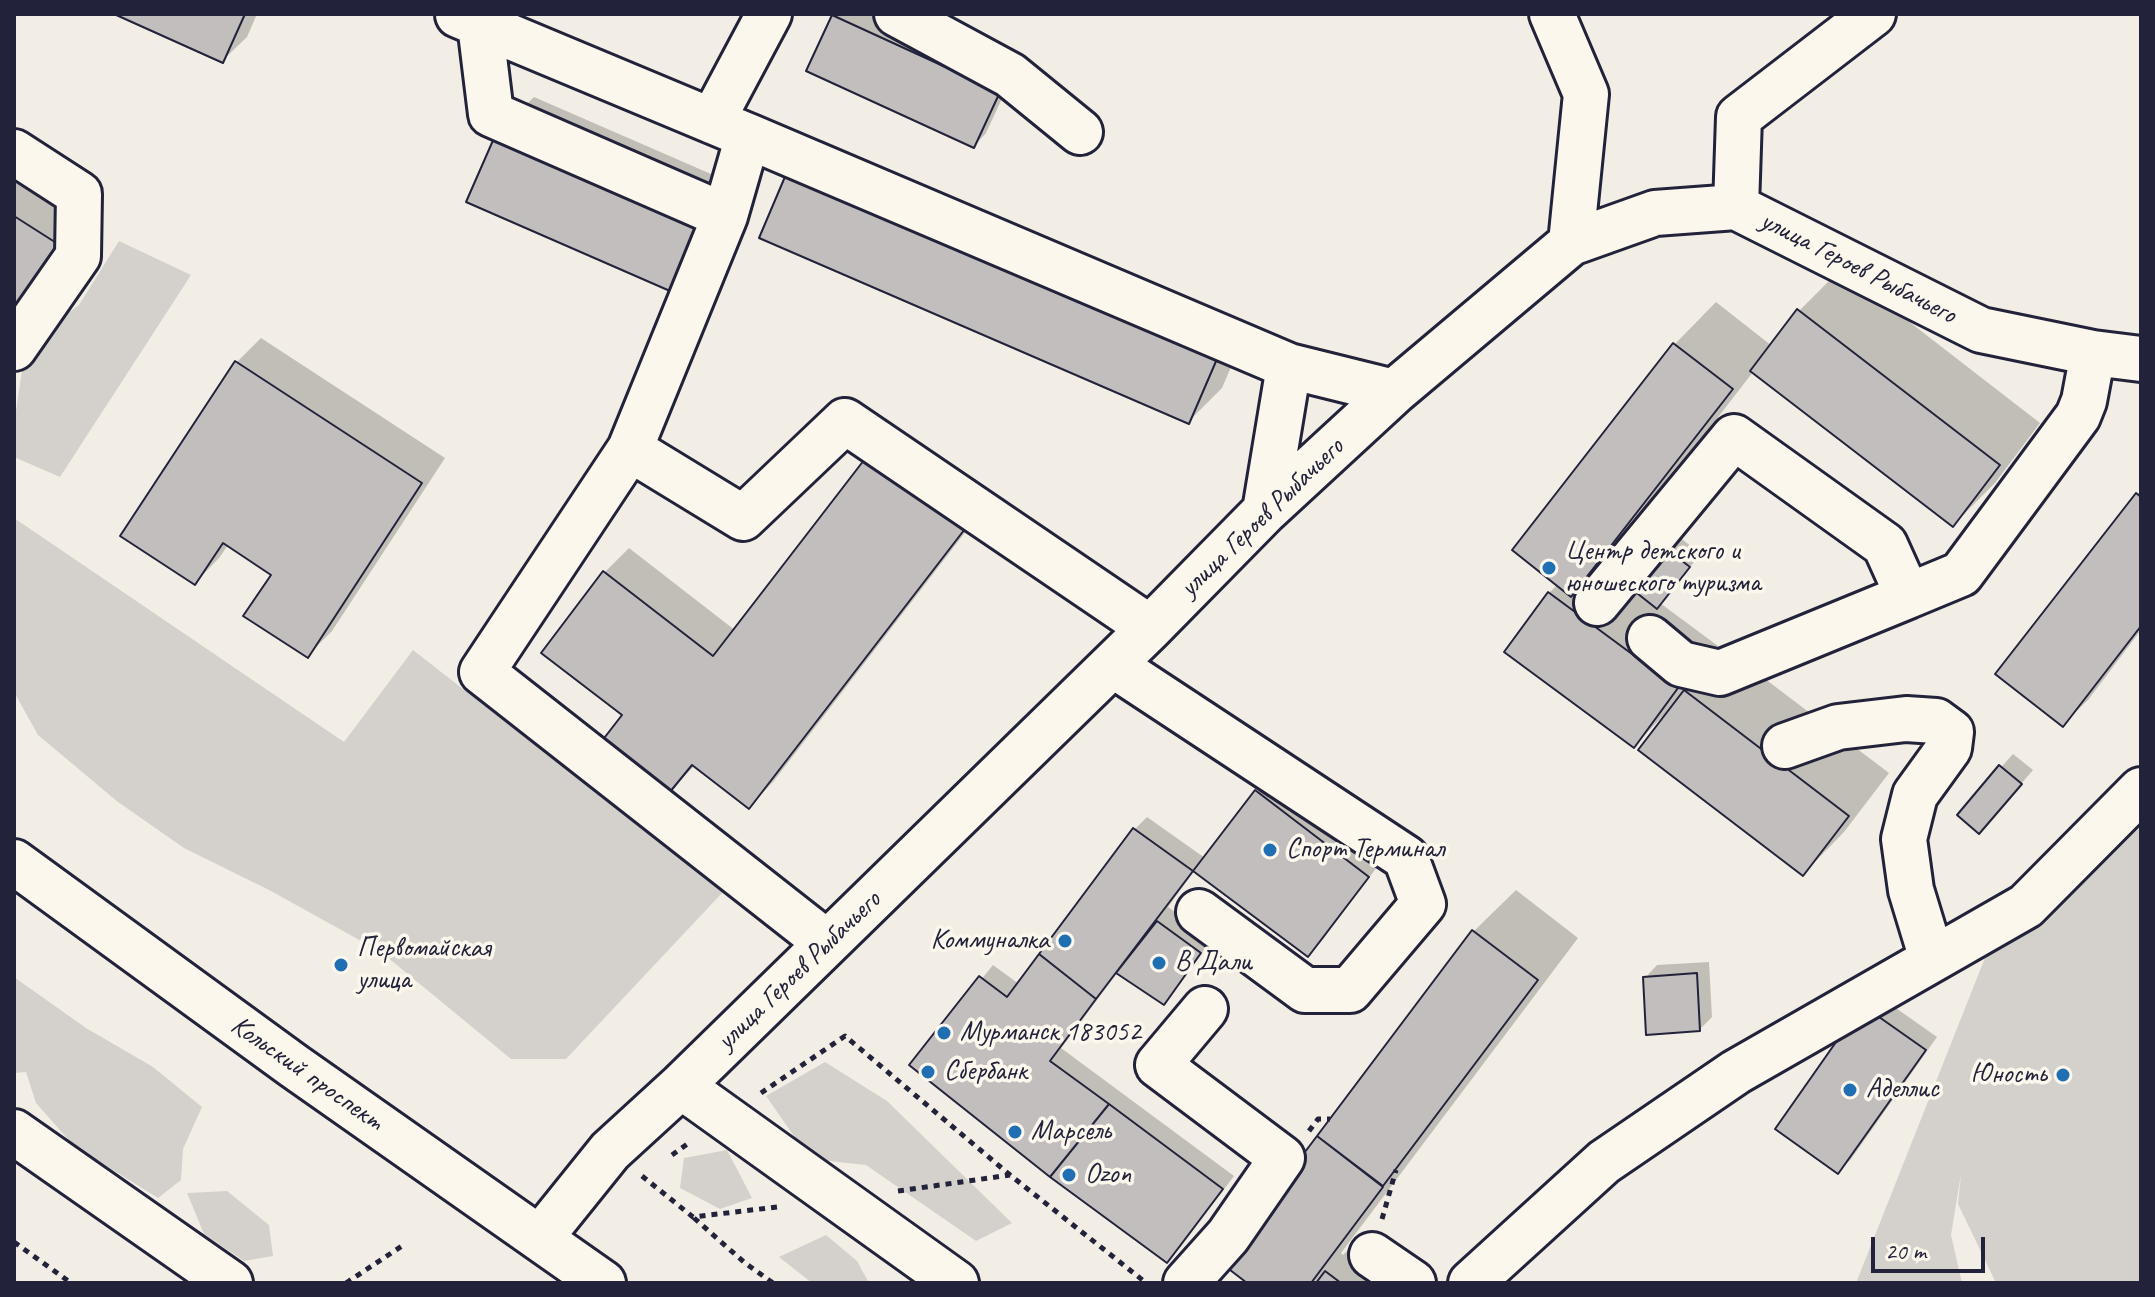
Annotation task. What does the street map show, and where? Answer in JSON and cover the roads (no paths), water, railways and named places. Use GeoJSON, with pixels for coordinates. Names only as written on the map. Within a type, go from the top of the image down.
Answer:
{"type":"FeatureCollection","features":[{"type":"Feature","properties":{"kind":"street"},"geometry":{"type":"LineString","coordinates":[[769,14],[730,129],[725,216],[630,449],[482,672],[827,943]]}},
{"type":"Feature","properties":{"kind":"street"},"geometry":{"type":"LineString","coordinates":[[897,14],[1010,75],[1080,132]]}},
{"type":"Feature","properties":{"kind":"street"},"geometry":{"type":"LineString","coordinates":[[1552,14],[1586,94],[1571,243]]}},
{"type":"Feature","properties":{"kind":"street"},"geometry":{"type":"LineString","coordinates":[[1736,207],[1739,117],[1873,14]]}},
{"type":"Feature","properties":{"kind":"street"},"geometry":{"type":"LineString","coordinates":[[468,19],[1289,366],[1394,392]]}},
{"type":"Feature","properties":{"kind":"street"},"geometry":{"type":"LineString","coordinates":[[468,19],[491,114],[725,216]]}},
{"type":"Feature","properties":{"kind":"street"},"geometry":{"type":"LineString","coordinates":[[14,152],[79,194],[78,256],[14,348]]}},
{"type":"Feature","properties":{"kind":"street","name":"улица Героев Рыбачьего"},"geometry":{"type":"LineString","coordinates":[[540,1238],[610,1151],[681,1086],[1113,665],[1265,511],[1394,392],[1571,243],[1655,213],[1736,207],[1981,330],[2093,353],[2141,359]]}},
{"type":"Feature","properties":{"kind":"street"},"geometry":{"type":"LineString","coordinates":[[1650,638],[1681,664],[1720,673],[1961,574],[2078,416],[2093,353]]}},
{"type":"Feature","properties":{"kind":"street"},"geometry":{"type":"LineString","coordinates":[[1265,511],[1289,366]]}},
{"type":"Feature","properties":{"kind":"street"},"geometry":{"type":"LineString","coordinates":[[630,449],[743,518],[845,421],[1150,628]]}},
{"type":"Feature","properties":{"kind":"street"},"geometry":{"type":"LineString","coordinates":[[1597,603],[1734,437],[1885,545],[1908,596]]}},
{"type":"Feature","properties":{"kind":"street"},"geometry":{"type":"LineString","coordinates":[[1113,665],[1406,858],[1423,904],[1350,990],[1305,990],[1199,912]]}},
{"type":"Feature","properties":{"kind":"street"},"geometry":{"type":"LineString","coordinates":[[1785,746],[1838,727],[1906,719],[1936,721],[1951,732],[1949,748],[1915,795],[1904,839],[1911,890],[1932,959]]}},
{"type":"Feature","properties":{"kind":"street"},"geometry":{"type":"LineString","coordinates":[[1471,1283],[1604,1162],[1736,1072],[2026,906],[2141,790]]}},
{"type":"Feature","properties":{"kind":"street","name":"Кольский проспект"},"geometry":{"type":"LineString","coordinates":[[14,862],[294,1066],[603,1283]]}},
{"type":"Feature","properties":{"kind":"street"},"geometry":{"type":"LineString","coordinates":[[1186,1283],[1228,1236],[1282,1158],[1158,1065],[1205,1009]]}},
{"type":"Feature","properties":{"kind":"street"},"geometry":{"type":"LineString","coordinates":[[681,1086],[956,1283]]}},
{"type":"Feature","properties":{"kind":"street"},"geometry":{"type":"LineString","coordinates":[[14,1132],[230,1283]]}},
{"type":"Feature","properties":{"kind":"street"},"geometry":{"type":"LineString","coordinates":[[1372,1255],[1413,1283]]}},
{"type":"Feature","properties":{"kind":"place","name":"Центр детского и юношеского туризма"},"geometry":{"type":"Point","coordinates":[1549,568]}},
{"type":"Feature","properties":{"kind":"place","name":"Спорт Терминал"},"geometry":{"type":"Point","coordinates":[1270,850]}},
{"type":"Feature","properties":{"kind":"place","name":"Коммуналка"},"geometry":{"type":"Point","coordinates":[1065,941]}},
{"type":"Feature","properties":{"kind":"place","name":"В Дали"},"geometry":{"type":"Point","coordinates":[1159,963]}},
{"type":"Feature","properties":{"kind":"place","name":"Первомайская улица"},"geometry":{"type":"Point","coordinates":[341,965]}},
{"type":"Feature","properties":{"kind":"place","name":"Мурманск 183052"},"geometry":{"type":"Point","coordinates":[944,1033]}},
{"type":"Feature","properties":{"kind":"place","name":"Сбербанк"},"geometry":{"type":"Point","coordinates":[928,1072]}},
{"type":"Feature","properties":{"kind":"place","name":"Юность"},"geometry":{"type":"Point","coordinates":[2063,1075]}},
{"type":"Feature","properties":{"kind":"place","name":"Аделлис"},"geometry":{"type":"Point","coordinates":[1850,1090]}},
{"type":"Feature","properties":{"kind":"place","name":"Марсель"},"geometry":{"type":"Point","coordinates":[1015,1132]}},
{"type":"Feature","properties":{"kind":"place","name":"Ozon"},"geometry":{"type":"Point","coordinates":[1069,1175]}}]}
